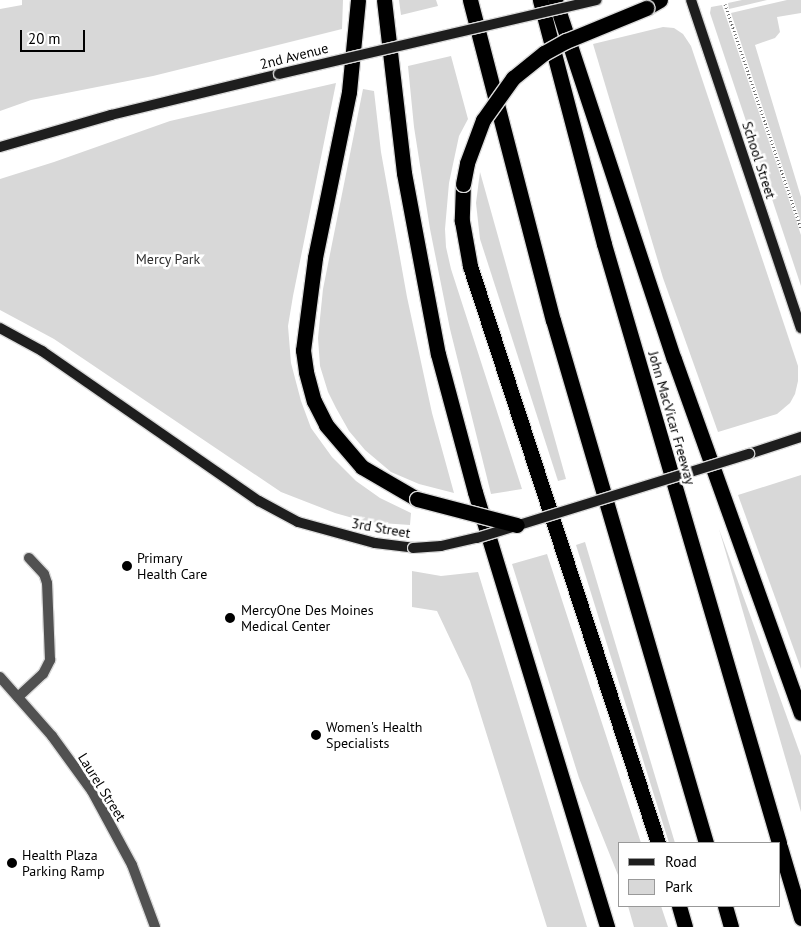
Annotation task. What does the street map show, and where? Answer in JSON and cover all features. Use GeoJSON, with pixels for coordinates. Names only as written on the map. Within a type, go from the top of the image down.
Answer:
{"type":"FeatureCollection","features":[{"type":"Feature","properties":{"kind":"highway"},"geometry":{"type":"LineString","coordinates":[[358,0],[349,92],[315,258],[303,350],[306,372],[314,401],[326,425],[362,467],[417,499],[517,526]]}},
{"type":"Feature","properties":{"kind":"highway"},"geometry":{"type":"LineString","coordinates":[[384,0],[404,173],[438,354],[478,501],[607,927]]}},
{"type":"Feature","properties":{"kind":"highway"},"geometry":{"type":"LineString","coordinates":[[470,0],[553,320],[706,842]]}},
{"type":"Feature","properties":{"kind":"highway","name":"John MacVicar Freeway"},"geometry":{"type":"LineString","coordinates":[[540,0],[604,244],[778,842]]}},
{"type":"Feature","properties":{"kind":"highway"},"geometry":{"type":"LineString","coordinates":[[555,0],[674,359],[801,713]]}},
{"type":"Feature","properties":{"kind":"highway"},"geometry":{"type":"LineString","coordinates":[[658,842],[470,266],[462,221],[463,184],[467,163],[483,120],[513,78],[544,53],[566,41],[646,8],[660,0]]}},
{"type":"Feature","properties":{"kind":"highway","name":"John MacVicar Freeway"},"geometry":{"type":"LineString","coordinates":[[781,852],[801,918]]}},
{"type":"Feature","properties":{"kind":"highway"},"geometry":{"type":"LineString","coordinates":[[678,907],[686,927]]}},
{"type":"Feature","properties":{"kind":"highway"},"geometry":{"type":"LineString","coordinates":[[725,907],[731,927]]}},
{"type":"Feature","properties":{"kind":"main road","name":"2nd Avenue"},"geometry":{"type":"LineString","coordinates":[[0,147],[111,115],[596,0]]}},
{"type":"Feature","properties":{"kind":"main road","name":"School Street"},"geometry":{"type":"LineString","coordinates":[[691,0],[801,328]]}},
{"type":"Feature","properties":{"kind":"main road","name":"3rd Street"},"geometry":{"type":"LineString","coordinates":[[0,328],[42,351],[259,501],[298,522],[375,543],[413,548],[441,546],[517,526],[801,437]]}},
{"type":"Feature","properties":{"kind":"street"},"geometry":{"type":"LineString","coordinates":[[18,697],[43,674],[50,660],[47,583],[44,574],[29,558]]}},
{"type":"Feature","properties":{"kind":"street","name":"Laurel Street"},"geometry":{"type":"LineString","coordinates":[[0,677],[52,736],[92,791],[132,865],[155,927]]}},
{"type":"Feature","properties":{"kind":"path"},"geometry":{"type":"LineString","coordinates":[[725,4],[801,229]]}},
{"type":"Feature","properties":{"kind":"green space"},"geometry":{"type":"Polygon","coordinates":[[[22,0],[343,0],[342,29],[153,76],[31,100],[0,111],[0,9],[22,5],[22,0]]]}},
{"type":"Feature","properties":{"kind":"green space"},"geometry":{"type":"Polygon","coordinates":[[[399,0],[436,0],[438,6],[401,15],[399,0]]]}},
{"type":"Feature","properties":{"kind":"green space"},"geometry":{"type":"Polygon","coordinates":[[[742,0],[767,0],[729,9],[728,3],[742,0]]]}},
{"type":"Feature","properties":{"kind":"green space"},"geometry":{"type":"Polygon","coordinates":[[[787,0],[801,0],[801,13],[777,17],[780,32],[775,38],[755,45],[801,197],[801,222],[731,13],[787,0]]]}},
{"type":"Feature","properties":{"kind":"green space"},"geometry":{"type":"Polygon","coordinates":[[[722,5],[801,235],[801,286],[710,13],[711,7],[722,5]]]}},
{"type":"Feature","properties":{"kind":"green space"},"geometry":{"type":"Polygon","coordinates":[[[663,27],[674,28],[683,34],[691,46],[798,366],[798,381],[795,394],[790,403],[777,414],[718,432],[663,278],[593,44],[663,27]]]}},
{"type":"Feature","properties":{"kind":"green space"},"geometry":{"type":"Polygon","coordinates":[[[451,56],[468,119],[459,136],[449,183],[445,229],[446,247],[451,269],[522,489],[491,494],[450,329],[430,229],[414,127],[408,66],[451,56]]]}},
{"type":"Feature","properties":{"kind":"green space","name":"Mercy Park"},"geometry":{"type":"Polygon","coordinates":[[[336,83],[288,326],[291,363],[301,401],[311,428],[332,457],[356,481],[380,498],[411,513],[410,525],[367,522],[335,513],[281,492],[54,339],[0,310],[0,179],[170,121],[336,83]]]}},
{"type":"Feature","properties":{"kind":"green space"},"geometry":{"type":"Polygon","coordinates":[[[363,89],[374,91],[381,152],[407,297],[432,413],[454,493],[419,484],[391,472],[365,450],[349,431],[336,408],[328,392],[320,366],[318,338],[323,289],[363,89]]]}},
{"type":"Feature","properties":{"kind":"green space"},"geometry":{"type":"Polygon","coordinates":[[[480,172],[566,479],[558,481],[480,239],[476,203],[480,172]]]}},
{"type":"Feature","properties":{"kind":"green space"},"geometry":{"type":"Polygon","coordinates":[[[801,475],[801,669],[738,495],[801,475]]]}},
{"type":"Feature","properties":{"kind":"green space"},"geometry":{"type":"Polygon","coordinates":[[[719,529],[801,756],[801,812],[719,529]]]}},
{"type":"Feature","properties":{"kind":"green space"},"geometry":{"type":"Polygon","coordinates":[[[585,542],[675,842],[669,842],[576,545],[585,542]]]}},
{"type":"Feature","properties":{"kind":"green space"},"geometry":{"type":"Polygon","coordinates":[[[547,554],[641,842],[618,842],[618,875],[579,778],[512,564],[547,554]]]}},
{"type":"Feature","properties":{"kind":"green space"},"geometry":{"type":"Polygon","coordinates":[[[412,571],[441,576],[478,572],[587,927],[547,927],[470,681],[437,611],[412,607],[412,571]]]}},
{"type":"Feature","properties":{"kind":"green space"},"geometry":{"type":"Polygon","coordinates":[[[628,907],[661,907],[668,927],[634,927],[628,907]]]}},
{"type":"Feature","properties":{"kind":"place","name":"Primary Health Care"},"geometry":{"type":"Point","coordinates":[127,566]}},
{"type":"Feature","properties":{"kind":"place","name":"MercyOne Des Moines Medical Center"},"geometry":{"type":"Point","coordinates":[230,618]}},
{"type":"Feature","properties":{"kind":"place","name":"Women's Health Specialists"},"geometry":{"type":"Point","coordinates":[316,735]}},
{"type":"Feature","properties":{"kind":"place","name":"Health Plaza Parking Ramp"},"geometry":{"type":"Point","coordinates":[12,863]}}]}
